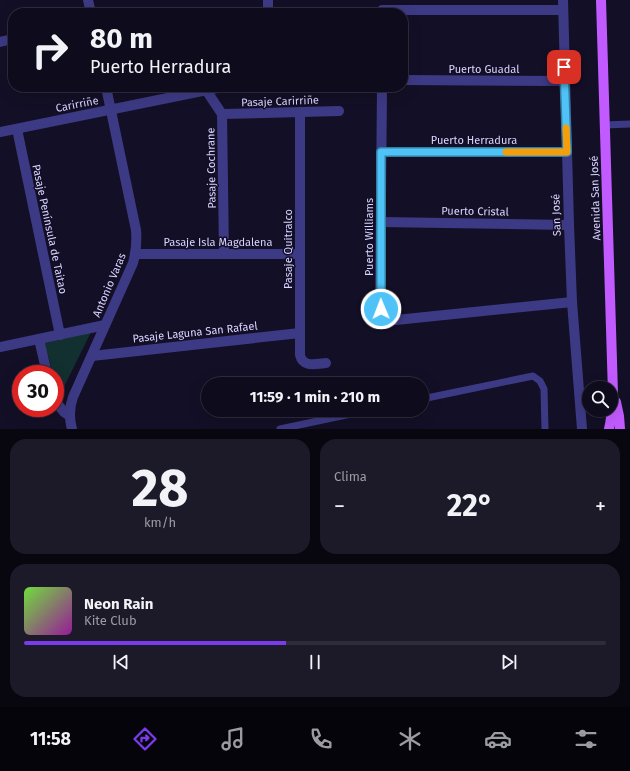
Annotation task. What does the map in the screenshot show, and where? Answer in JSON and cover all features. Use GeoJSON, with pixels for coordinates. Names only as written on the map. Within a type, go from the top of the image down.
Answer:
{"type":"FeatureCollection","features":[{"type":"Feature","properties":{"kind":"main road","name":"Avenida San José"},"geometry":{"type":"LineString","coordinates":[[601,0],[613,381]]}},
{"type":"Feature","properties":{"kind":"main road","name":"Avenida San José"},"geometry":{"type":"LineString","coordinates":[[618,408],[620,429]]}},
{"type":"Feature","properties":{"kind":"main road","name":"Avenida San José"},"geometry":{"type":"LineString","coordinates":[[609,429],[612,417]]}},
{"type":"Feature","properties":{"kind":"street"},"geometry":{"type":"LineString","coordinates":[[382,8],[563,5]]}},
{"type":"Feature","properties":{"kind":"street","name":"San José"},"geometry":{"type":"LineString","coordinates":[[563,5],[572,302],[582,429]]}},
{"type":"Feature","properties":{"kind":"street","name":"Puerto Guadal"},"geometry":{"type":"LineString","coordinates":[[408,80],[565,81]]}},
{"type":"Feature","properties":{"kind":"street","name":"Antonio Varas"},"geometry":{"type":"LineString","coordinates":[[72,429],[70,416],[73,397],[133,263],[137,242],[136,230],[107,92]]}},
{"type":"Feature","properties":{"kind":"street","name":"Carirriñe"},"geometry":{"type":"LineString","coordinates":[[0,132],[110,110],[188,92]]}},
{"type":"Feature","properties":{"kind":"street","name":"Pasaje Cochrane"},"geometry":{"type":"LineString","coordinates":[[208,92],[222,114],[224,253]]}},
{"type":"Feature","properties":{"kind":"street","name":"Puerto Williams"},"geometry":{"type":"LineString","coordinates":[[382,92],[380,305],[382,313],[388,319],[396,320],[572,302]]}},
{"type":"Feature","properties":{"kind":"street","name":"Pasaje Carirriñe"},"geometry":{"type":"LineString","coordinates":[[222,114],[339,111]]}},
{"type":"Feature","properties":{"kind":"street","name":"Pasaje Quitralco"},"geometry":{"type":"LineString","coordinates":[[300,112],[300,355],[303,362],[310,365],[326,363]]}},
{"type":"Feature","properties":{"kind":"street","name":"Pasaje Península de Taitao"},"geometry":{"type":"LineString","coordinates":[[17,128],[60,335]]}},
{"type":"Feature","properties":{"kind":"street","name":"Puerto Herradura"},"geometry":{"type":"LineString","coordinates":[[381,152],[567,152]]}},
{"type":"Feature","properties":{"kind":"street","name":"Puerto Cristal"},"geometry":{"type":"LineString","coordinates":[[381,222],[569,225]]}},
{"type":"Feature","properties":{"kind":"street","name":"Pasaje Isla Magdalena"},"geometry":{"type":"LineString","coordinates":[[135,254],[300,254]]}},
{"type":"Feature","properties":{"kind":"street"},"geometry":{"type":"LineString","coordinates":[[0,347],[105,325]]}},
{"type":"Feature","properties":{"kind":"street","name":"Pasaje Laguna San Rafael"},"geometry":{"type":"LineString","coordinates":[[92,356],[300,333]]}},
{"type":"Feature","properties":{"kind":"street"},"geometry":{"type":"LineString","coordinates":[[39,339],[44,365]]}},
{"type":"Feature","properties":{"kind":"street"},"geometry":{"type":"LineString","coordinates":[[64,412],[70,416]]}},
{"type":"Feature","properties":{"kind":"lane"},"geometry":{"type":"LineString","coordinates":[[605,125],[630,124]]}},
{"type":"Feature","properties":{"kind":"lane"},"geometry":{"type":"LineString","coordinates":[[429,398],[533,376],[540,381],[544,389],[545,429]]}},
{"type":"Feature","properties":{"kind":"lane"},"geometry":{"type":"LineString","coordinates":[[280,429],[337,417]]}},
{"type":"Feature","properties":{"kind":"green space"},"geometry":{"type":"Polygon","coordinates":[[[91,332],[64,387],[64,365],[51,365],[44,341],[91,332]]]}},
{"type":"Feature","properties":{"kind":"slow traffic"},"geometry":{"type":"LineString","coordinates":[[506,152],[567,152],[566,128]]}},
{"type":"Feature","properties":{"kind":"route"},"geometry":{"type":"LineString","coordinates":[[381,309],[381,152],[567,152],[564,67]]}}]}
